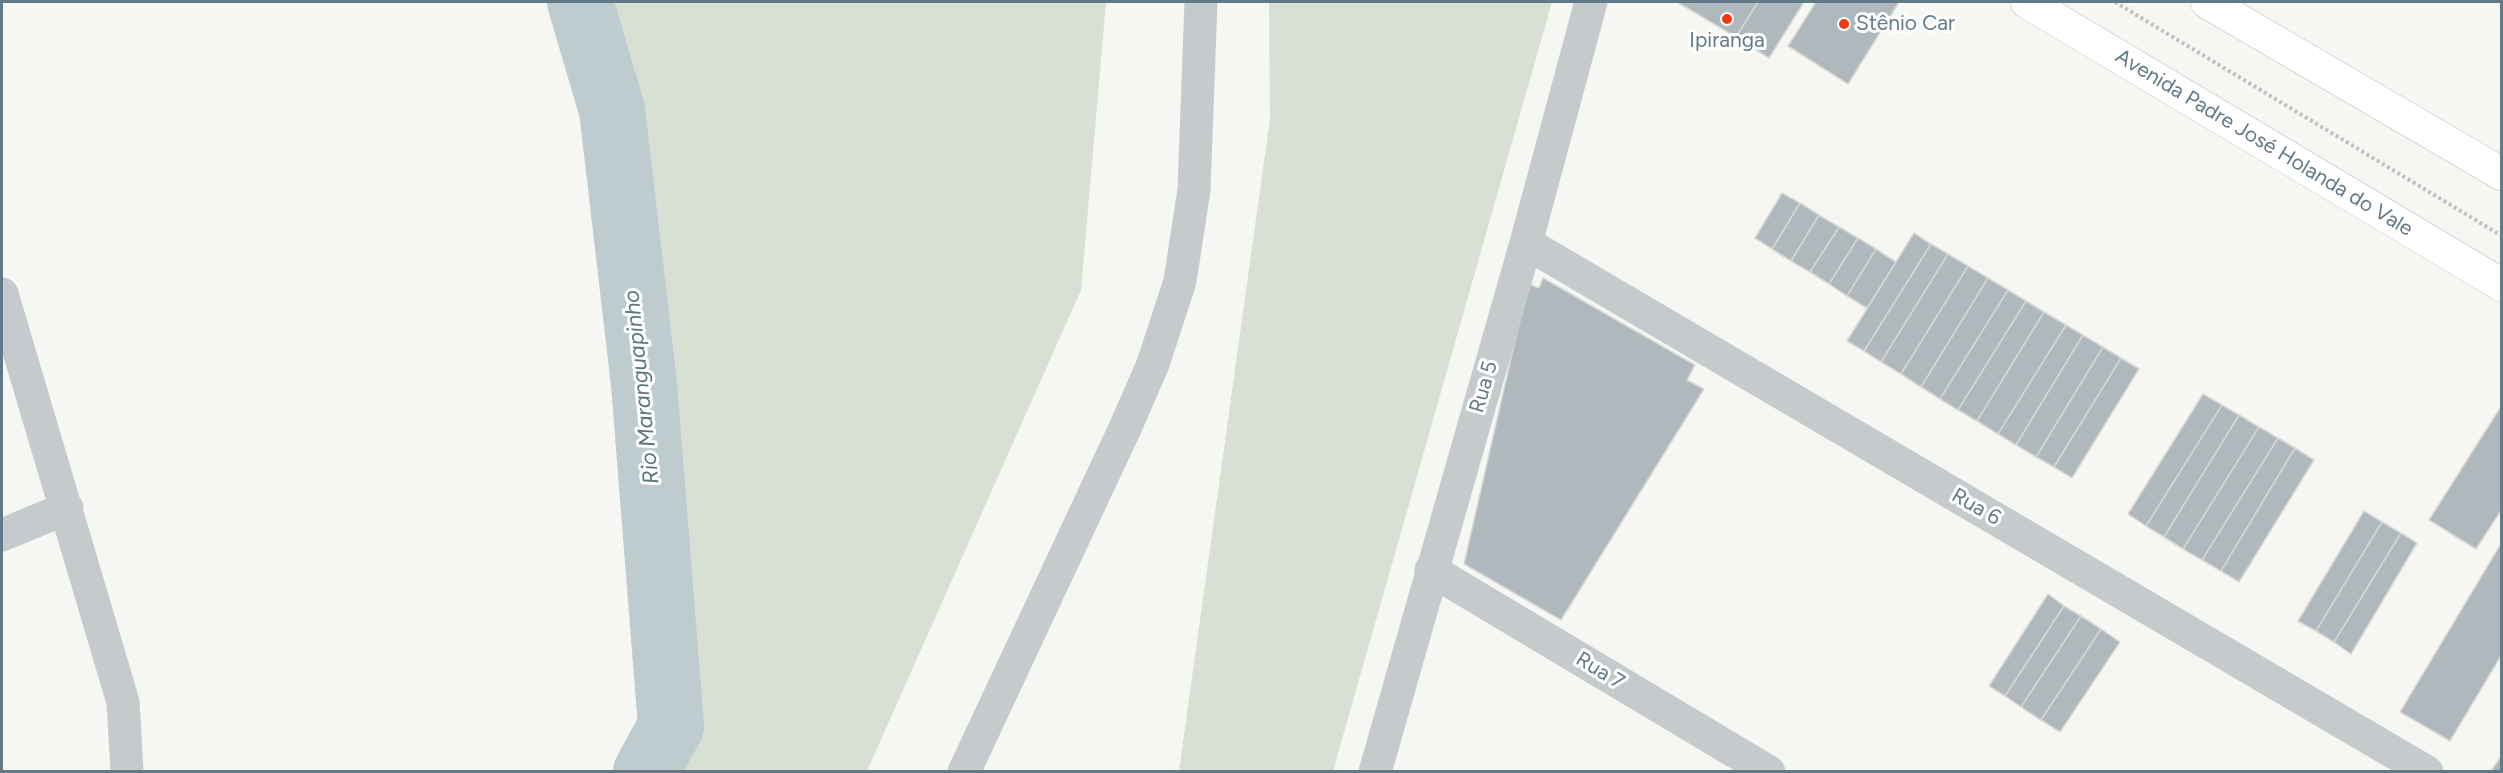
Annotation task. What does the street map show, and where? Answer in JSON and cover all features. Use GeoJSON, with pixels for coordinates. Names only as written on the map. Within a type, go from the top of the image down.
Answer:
{"type":"FeatureCollection","features":[{"type":"Feature","properties":{"kind":"main road","name":"Avenida Padre José Holanda do Vale"},"geometry":{"type":"LineString","coordinates":[[2027,2],[2502,285]]}},
{"type":"Feature","properties":{"kind":"main road"},"geometry":{"type":"LineString","coordinates":[[2207,2],[2502,174]]}},
{"type":"Feature","properties":{"kind":"street"},"geometry":{"type":"LineString","coordinates":[[964,771],[1154,364],[1180,281],[1194,190],[1201,2]]}},
{"type":"Feature","properties":{"kind":"street","name":"Rua 5"},"geometry":{"type":"LineString","coordinates":[[1375,771],[1526,243],[1591,2]]}},
{"type":"Feature","properties":{"kind":"street","name":"Rua 6"},"geometry":{"type":"LineString","coordinates":[[1526,243],[2427,771]]}},
{"type":"Feature","properties":{"kind":"street"},"geometry":{"type":"LineString","coordinates":[[2,294],[123,702],[127,771]]}},
{"type":"Feature","properties":{"kind":"street"},"geometry":{"type":"LineString","coordinates":[[2,536],[67,508]]}},
{"type":"Feature","properties":{"kind":"street","name":"Rua 7"},"geometry":{"type":"LineString","coordinates":[[1431,570],[1769,771]]}},
{"type":"Feature","properties":{"kind":"path"},"geometry":{"type":"LineString","coordinates":[[2115,2],[2502,236]]}},
{"type":"Feature","properties":{"kind":"shaded area"},"geometry":{"type":"Polygon","coordinates":[[[580,2],[1106,2],[1081,290],[867,771],[646,771],[671,726],[644,384],[612,110],[580,2]]]}},
{"type":"Feature","properties":{"kind":"shaded area"},"geometry":{"type":"Polygon","coordinates":[[[1269,2],[1552,2],[1333,771],[1179,771],[1270,119],[1269,2]]]}},
{"type":"Feature","properties":{"kind":"building","name":"Ipiranga"},"geometry":{"type":"Polygon","coordinates":[[[1677,2],[1758,2],[1736,37],[1677,2]]]}},
{"type":"Feature","properties":{"kind":"building"},"geometry":{"type":"Polygon","coordinates":[[[1758,2],[1804,2],[1769,58],[1736,37],[1758,2]]]}},
{"type":"Feature","properties":{"kind":"building","name":"Stênio Car"},"geometry":{"type":"Polygon","coordinates":[[[1816,2],[1899,2],[1848,84],[1788,46],[1816,2]]]}},
{"type":"Feature","properties":{"kind":"building"},"geometry":{"type":"Polygon","coordinates":[[[1782,193],[1800,203],[1772,249],[1755,238],[1782,193]]]}},
{"type":"Feature","properties":{"kind":"building"},"geometry":{"type":"Polygon","coordinates":[[[1800,203],[1819,215],[1791,261],[1772,249],[1800,203]]]}},
{"type":"Feature","properties":{"kind":"building"},"geometry":{"type":"Polygon","coordinates":[[[1819,215],[1839,227],[1810,272],[1791,261],[1819,215]]]}},
{"type":"Feature","properties":{"kind":"building"},"geometry":{"type":"Polygon","coordinates":[[[1839,227],[1858,238],[1829,284],[1810,272],[1839,227]]]}},
{"type":"Feature","properties":{"kind":"building"},"geometry":{"type":"Polygon","coordinates":[[[1914,233],[1931,244],[1864,351],[1847,341],[1914,233]]]}},
{"type":"Feature","properties":{"kind":"building"},"geometry":{"type":"Polygon","coordinates":[[[1858,238],[1876,249],[1847,296],[1829,284],[1858,238]]]}},
{"type":"Feature","properties":{"kind":"building"},"geometry":{"type":"Polygon","coordinates":[[[1931,244],[1948,254],[1881,362],[1864,351],[1931,244]]]}},
{"type":"Feature","properties":{"kind":"building"},"geometry":{"type":"Polygon","coordinates":[[[1876,249],[1896,262],[1867,308],[1847,296],[1876,249]]]}},
{"type":"Feature","properties":{"kind":"building"},"geometry":{"type":"Polygon","coordinates":[[[1948,254],[1968,266],[1901,374],[1881,362],[1948,254]]]}},
{"type":"Feature","properties":{"kind":"building"},"geometry":{"type":"Polygon","coordinates":[[[1968,266],[1988,278],[1921,387],[1901,374],[1968,266]]]}},
{"type":"Feature","properties":{"kind":"building"},"geometry":{"type":"Polygon","coordinates":[[[1543,278],[1695,365],[1687,380],[1704,389],[1561,620],[1464,564],[1528,284],[1539,288],[1543,278]]]}},
{"type":"Feature","properties":{"kind":"building"},"geometry":{"type":"Polygon","coordinates":[[[1988,278],[2008,290],[1940,399],[1921,387],[1988,278]]]}},
{"type":"Feature","properties":{"kind":"building"},"geometry":{"type":"Polygon","coordinates":[[[2008,290],[2026,301],[1958,410],[1940,399],[2008,290]]]}},
{"type":"Feature","properties":{"kind":"building"},"geometry":{"type":"Polygon","coordinates":[[[2026,301],[2044,312],[1977,421],[1958,410],[2026,301]]]}},
{"type":"Feature","properties":{"kind":"building"},"geometry":{"type":"Polygon","coordinates":[[[2044,312],[2066,325],[1998,434],[1977,421],[2044,312]]]}},
{"type":"Feature","properties":{"kind":"building"},"geometry":{"type":"Polygon","coordinates":[[[2066,325],[2083,335],[2016,445],[1998,434],[2066,325]]]}},
{"type":"Feature","properties":{"kind":"building"},"geometry":{"type":"Polygon","coordinates":[[[2083,335],[2103,347],[2036,457],[2016,445],[2083,335]]]}},
{"type":"Feature","properties":{"kind":"building"},"geometry":{"type":"Polygon","coordinates":[[[2103,347],[2121,358],[2054,467],[2036,457],[2103,347]]]}},
{"type":"Feature","properties":{"kind":"building"},"geometry":{"type":"Polygon","coordinates":[[[2121,358],[2139,369],[2072,478],[2054,467],[2121,358]]]}},
{"type":"Feature","properties":{"kind":"building"},"geometry":{"type":"Polygon","coordinates":[[[2203,394],[2222,405],[2146,526],[2128,514],[2203,394]]]}},
{"type":"Feature","properties":{"kind":"building"},"geometry":{"type":"Polygon","coordinates":[[[2222,405],[2239,415],[2164,537],[2146,526],[2222,405]]]}},
{"type":"Feature","properties":{"kind":"building"},"geometry":{"type":"Polygon","coordinates":[[[2502,405],[2502,509],[2476,549],[2429,520],[2502,405]]]}},
{"type":"Feature","properties":{"kind":"building"},"geometry":{"type":"Polygon","coordinates":[[[2239,415],[2259,427],[2183,549],[2164,537],[2239,415]]]}},
{"type":"Feature","properties":{"kind":"building"},"geometry":{"type":"Polygon","coordinates":[[[2259,427],[2278,438],[2202,560],[2183,549],[2259,427]]]}},
{"type":"Feature","properties":{"kind":"building"},"geometry":{"type":"Polygon","coordinates":[[[2278,438],[2295,448],[2221,571],[2202,560],[2278,438]]]}},
{"type":"Feature","properties":{"kind":"building"},"geometry":{"type":"Polygon","coordinates":[[[2295,448],[2314,460],[2239,582],[2221,571],[2295,448]]]}},
{"type":"Feature","properties":{"kind":"building"},"geometry":{"type":"Polygon","coordinates":[[[2364,511],[2382,522],[2316,631],[2298,621],[2364,511]]]}},
{"type":"Feature","properties":{"kind":"building"},"geometry":{"type":"Polygon","coordinates":[[[2382,522],[2401,533],[2334,642],[2316,631],[2382,522]]]}},
{"type":"Feature","properties":{"kind":"building"},"geometry":{"type":"Polygon","coordinates":[[[2401,533],[2417,543],[2351,654],[2334,642],[2401,533]]]}},
{"type":"Feature","properties":{"kind":"building"},"geometry":{"type":"Polygon","coordinates":[[[2502,542],[2502,654],[2450,741],[2400,712],[2502,542]]]}},
{"type":"Feature","properties":{"kind":"building"},"geometry":{"type":"Polygon","coordinates":[[[2048,594],[2064,606],[2005,696],[1989,686],[2048,594]]]}},
{"type":"Feature","properties":{"kind":"building"},"geometry":{"type":"Polygon","coordinates":[[[2064,606],[2081,616],[2021,707],[2005,696],[2064,606]]]}},
{"type":"Feature","properties":{"kind":"building"},"geometry":{"type":"Polygon","coordinates":[[[2081,616],[2101,629],[2041,720],[2021,707],[2081,616]]]}},
{"type":"Feature","properties":{"kind":"building"},"geometry":{"type":"Polygon","coordinates":[[[2101,629],[2120,642],[2060,732],[2041,720],[2101,629]]]}},
{"type":"Feature","properties":{"kind":"building"},"geometry":{"type":"Polygon","coordinates":[[[2502,755],[2502,772],[2491,771],[2502,755]]]}},
{"type":"Feature","properties":{"kind":"waterway","name":"Rio Maranguapinho"},"geometry":{"type":"LineString","coordinates":[[580,2],[612,110],[644,384],[671,726],[646,772]]}},
{"type":"Feature","properties":{"kind":"place","name":"Ipiranga"},"geometry":{"type":"Point","coordinates":[1727,19]}},
{"type":"Feature","properties":{"kind":"place","name":"Stênio Car"},"geometry":{"type":"Point","coordinates":[1844,24]}}]}
